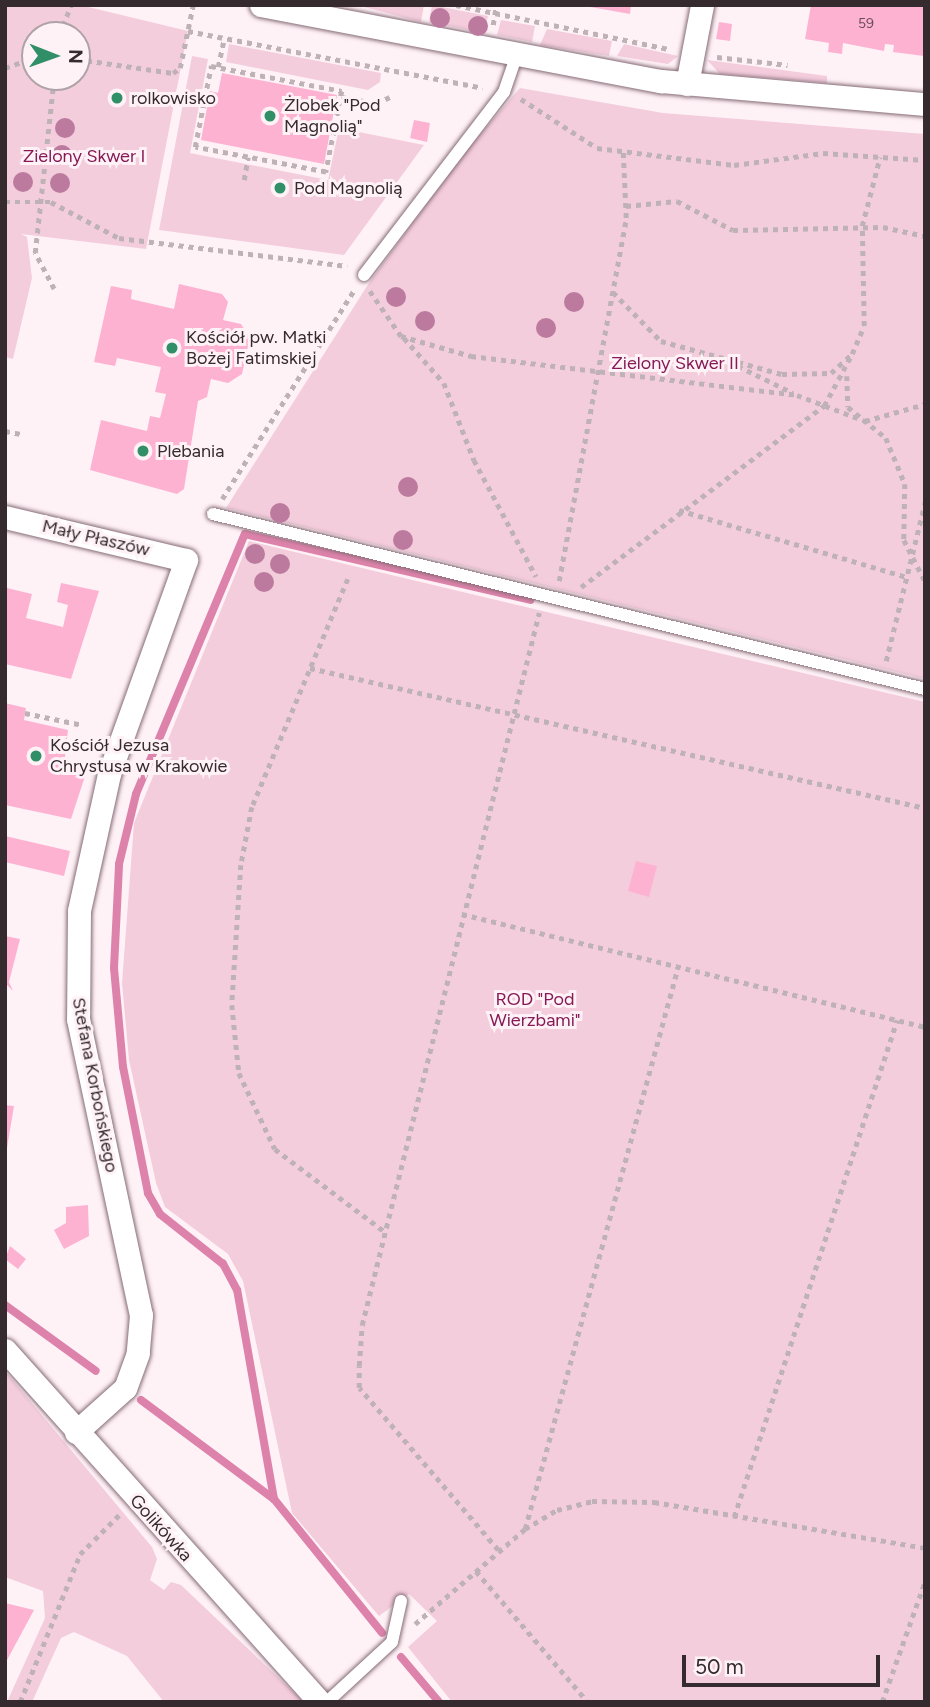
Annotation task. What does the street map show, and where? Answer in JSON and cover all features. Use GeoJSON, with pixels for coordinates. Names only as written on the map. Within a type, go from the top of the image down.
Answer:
{"type":"FeatureCollection","features":[{"type":"Feature","properties":{"kind":"street"},"geometry":{"type":"LineString","coordinates":[[261,5],[687,85],[925,104]]}},
{"type":"Feature","properties":{"kind":"street"},"geometry":{"type":"LineString","coordinates":[[687,85],[702,5]]}},
{"type":"Feature","properties":{"kind":"street","name":"Mały Płaszów"},"geometry":{"type":"LineString","coordinates":[[5,517],[186,560]]}},
{"type":"Feature","properties":{"kind":"street","name":"Stefana Korbońskiego"},"geometry":{"type":"LineString","coordinates":[[76,1432],[125,1388],[138,1353],[141,1315],[78,1019],[79,911],[108,774],[186,560]]}},
{"type":"Feature","properties":{"kind":"street","name":"Golikówka"},"geometry":{"type":"LineString","coordinates":[[5,1350],[135,1499],[320,1702]]}},
{"type":"Feature","properties":{"kind":"lane"},"geometry":{"type":"LineString","coordinates":[[364,275],[504,92],[517,55]]}},
{"type":"Feature","properties":{"kind":"lane"},"geometry":{"type":"LineString","coordinates":[[213,514],[925,688]]}},
{"type":"Feature","properties":{"kind":"lane"},"geometry":{"type":"LineString","coordinates":[[327,1702],[392,1642],[401,1601]]}},
{"type":"Feature","properties":{"kind":"path"},"geometry":{"type":"LineString","coordinates":[[91,61],[173,73],[180,68],[193,5]]}},
{"type":"Feature","properties":{"kind":"path"},"geometry":{"type":"LineString","coordinates":[[456,5],[680,51]]}},
{"type":"Feature","properties":{"kind":"path"},"geometry":{"type":"LineString","coordinates":[[188,31],[504,92],[588,144],[623,151],[734,165],[823,153],[925,160]]}},
{"type":"Feature","properties":{"kind":"path"},"geometry":{"type":"LineString","coordinates":[[218,67],[224,38]]}},
{"type":"Feature","properties":{"kind":"path"},"geometry":{"type":"LineString","coordinates":[[211,66],[342,91],[341,97],[326,172],[195,147],[211,66]]}},
{"type":"Feature","properties":{"kind":"path"},"geometry":{"type":"LineString","coordinates":[[172,80],[173,73]]}},
{"type":"Feature","properties":{"kind":"path"},"geometry":{"type":"LineString","coordinates":[[54,91],[54,115],[35,253],[54,289]]}},
{"type":"Feature","properties":{"kind":"path"},"geometry":{"type":"LineString","coordinates":[[341,97],[376,103],[390,97]]}},
{"type":"Feature","properties":{"kind":"path"},"geometry":{"type":"LineString","coordinates":[[557,592],[613,292],[626,206],[623,151]]}},
{"type":"Feature","properties":{"kind":"path"},"geometry":{"type":"LineString","coordinates":[[244,180],[248,157]]}},
{"type":"Feature","properties":{"kind":"path"},"geometry":{"type":"LineString","coordinates":[[880,157],[862,226],[864,326],[848,369],[848,407],[886,438],[905,484],[910,560],[925,580]]}},
{"type":"Feature","properties":{"kind":"path"},"geometry":{"type":"LineString","coordinates":[[5,202],[41,201],[119,238],[353,267],[364,275],[401,335],[444,383],[474,460],[524,543],[542,595],[511,710],[362,1325],[359,1388],[498,1550]]}},
{"type":"Feature","properties":{"kind":"path"},"geometry":{"type":"LineString","coordinates":[[626,206],[677,201],[733,230],[862,226],[925,236]]}},
{"type":"Feature","properties":{"kind":"path"},"geometry":{"type":"LineString","coordinates":[[213,514],[364,275]]}},
{"type":"Feature","properties":{"kind":"path"},"geometry":{"type":"LineString","coordinates":[[613,292],[661,341],[733,364],[797,395],[864,421],[925,404]]}},
{"type":"Feature","properties":{"kind":"path"},"geometry":{"type":"LineString","coordinates":[[401,335],[471,355],[597,374],[797,395]]}},
{"type":"Feature","properties":{"kind":"path"},"geometry":{"type":"LineString","coordinates":[[733,364],[817,374],[831,373],[852,355]]}},
{"type":"Feature","properties":{"kind":"path"},"geometry":{"type":"LineString","coordinates":[[542,595],[577,589],[678,510],[824,406],[848,369]]}},
{"type":"Feature","properties":{"kind":"path"},"geometry":{"type":"LineString","coordinates":[[5,430],[21,434]]}},
{"type":"Feature","properties":{"kind":"path"},"geometry":{"type":"LineString","coordinates":[[883,678],[925,502]]}},
{"type":"Feature","properties":{"kind":"path"},"geometry":{"type":"LineString","coordinates":[[678,510],[906,577]]}},
{"type":"Feature","properties":{"kind":"path"},"geometry":{"type":"LineString","coordinates":[[348,579],[269,759],[241,865],[232,1005],[239,1073],[275,1149],[385,1232]]}},
{"type":"Feature","properties":{"kind":"path"},"geometry":{"type":"LineString","coordinates":[[310,668],[511,710],[925,808]]}},
{"type":"Feature","properties":{"kind":"path"},"geometry":{"type":"LineString","coordinates":[[25,713],[83,725]]}},
{"type":"Feature","properties":{"kind":"path"},"geometry":{"type":"LineString","coordinates":[[462,914],[925,1027]]}},
{"type":"Feature","properties":{"kind":"path"},"geometry":{"type":"LineString","coordinates":[[525,1529],[678,967]]}},
{"type":"Feature","properties":{"kind":"path"},"geometry":{"type":"LineString","coordinates":[[734,1517],[897,1020]]}},
{"type":"Feature","properties":{"kind":"path"},"geometry":{"type":"LineString","coordinates":[[20,1702],[80,1553],[135,1499]]}},
{"type":"Feature","properties":{"kind":"path"},"geometry":{"type":"LineString","coordinates":[[430,1613],[498,1550],[525,1529],[557,1510],[592,1501],[654,1502],[925,1548]]}},
{"type":"Feature","properties":{"kind":"path"},"geometry":{"type":"LineString","coordinates":[[476,1571],[588,1702]]}},
{"type":"Feature","properties":{"kind":"path"},"geometry":{"type":"LineString","coordinates":[[882,1702],[925,1581]]}},
{"type":"Feature","properties":{"kind":"green space","name":"Zielony Skwer I"},"geometry":{"type":"Polygon","coordinates":[[[5,5],[80,5],[188,31],[146,249],[21,234],[27,237],[32,278],[13,359],[5,357],[5,5]]]}},
{"type":"Feature","properties":{"kind":"green space"},"geometry":{"type":"Polygon","coordinates":[[[357,5],[424,5],[421,22],[357,5]]]}},
{"type":"Feature","properties":{"kind":"green space"},"geometry":{"type":"Polygon","coordinates":[[[432,5],[488,16],[484,33],[429,22],[432,5]]]}},
{"type":"Feature","properties":{"kind":"green space"},"geometry":{"type":"Polygon","coordinates":[[[501,20],[535,26],[532,42],[497,35],[501,20]]]}},
{"type":"Feature","properties":{"kind":"green space"},"geometry":{"type":"Polygon","coordinates":[[[547,29],[612,41],[609,56],[540,45],[547,29]]]}},
{"type":"Feature","properties":{"kind":"green space"},"geometry":{"type":"Polygon","coordinates":[[[229,44],[381,73],[380,82],[368,90],[226,62],[229,44]]]}},
{"type":"Feature","properties":{"kind":"green space"},"geometry":{"type":"Polygon","coordinates":[[[624,44],[678,56],[668,64],[617,56],[624,44]]]}},
{"type":"Feature","properties":{"kind":"green space","name":"Pod Magnolią"},"geometry":{"type":"Polygon","coordinates":[[[192,56],[208,59],[190,153],[328,180],[339,128],[424,145],[344,255],[159,230],[192,56]]]}},
{"type":"Feature","properties":{"kind":"green space"},"geometry":{"type":"Polygon","coordinates":[[[707,60],[827,76],[827,83],[720,74],[707,60]]]}},
{"type":"Feature","properties":{"kind":"green space","name":"Zielony Skwer II"},"geometry":{"type":"Polygon","coordinates":[[[520,88],[663,113],[925,134],[925,679],[226,508],[369,283],[459,159],[520,88]]]}},
{"type":"Feature","properties":{"kind":"green space","name":"ROD \"Pod Wierzbami\""},"geometry":{"type":"Polygon","coordinates":[[[249,541],[925,702],[925,1702],[452,1702],[408,1647],[437,1621],[409,1594],[379,1616],[292,1513],[243,1281],[228,1254],[165,1207],[156,1183],[129,1060],[122,983],[134,823],[249,541]]]}},
{"type":"Feature","properties":{"kind":"green space"},"geometry":{"type":"Polygon","coordinates":[[[5,1371],[152,1547],[157,1559],[150,1580],[164,1590],[171,1582],[181,1585],[304,1702],[164,1702],[127,1656],[74,1632],[61,1638],[32,1702],[7,1702],[45,1618],[43,1591],[5,1577],[5,1371]]]}},
{"type":"Feature","properties":{"kind":"building"},"geometry":{"type":"Polygon","coordinates":[[[579,5],[631,5],[630,14],[579,5]]]}},
{"type":"Feature","properties":{"kind":"building"},"geometry":{"type":"Polygon","coordinates":[[[811,5],[925,5],[924,56],[893,52],[894,45],[885,44],[884,51],[843,43],[842,54],[828,52],[829,43],[805,39],[811,5]]]}},
{"type":"Feature","properties":{"kind":"building"},"geometry":{"type":"Polygon","coordinates":[[[719,22],[732,24],[730,41],[716,39],[719,22]]]}},
{"type":"Feature","properties":{"kind":"building"},"geometry":{"type":"Polygon","coordinates":[[[222,73],[337,95],[324,164],[201,140],[210,91],[218,93],[222,73]]]}},
{"type":"Feature","properties":{"kind":"building"},"geometry":{"type":"Polygon","coordinates":[[[414,120],[430,123],[427,142],[410,138],[414,120]]]}},
{"type":"Feature","properties":{"kind":"building","name":"Kościół pw. Matki Bożej Fatimskiej"},"geometry":{"type":"Polygon","coordinates":[[[179,284],[222,294],[228,302],[223,320],[241,324],[250,338],[242,374],[228,383],[211,379],[207,397],[198,401],[184,489],[177,494],[90,470],[101,420],[147,431],[150,416],[160,418],[166,394],[155,392],[161,367],[117,358],[115,366],[94,362],[111,286],[132,290],[131,299],[174,309],[179,284]]]}},
{"type":"Feature","properties":{"kind":"building"},"geometry":{"type":"Polygon","coordinates":[[[61,583],[99,591],[71,679],[5,664],[7,588],[32,594],[26,618],[63,627],[68,605],[57,602],[61,583]]]}},
{"type":"Feature","properties":{"kind":"building","name":"Kościół Jezusa Chrystusa w Krakowie"},"geometry":{"type":"Polygon","coordinates":[[[5,703],[26,708],[24,720],[68,730],[64,766],[87,770],[71,819],[5,805],[5,703]]]}},
{"type":"Feature","properties":{"kind":"building"},"geometry":{"type":"Polygon","coordinates":[[[5,836],[70,851],[64,876],[5,862],[5,836]]]}},
{"type":"Feature","properties":{"kind":"building"},"geometry":{"type":"Polygon","coordinates":[[[636,861],[657,866],[649,897],[628,891],[636,861]]]}},
{"type":"Feature","properties":{"kind":"building"},"geometry":{"type":"Polygon","coordinates":[[[5,936],[20,939],[9,982],[13,991],[5,983],[5,936]]]}},
{"type":"Feature","properties":{"kind":"building"},"geometry":{"type":"Polygon","coordinates":[[[5,1105],[14,1106],[7,1148],[5,1148],[5,1105]]]}},
{"type":"Feature","properties":{"kind":"building"},"geometry":{"type":"Polygon","coordinates":[[[88,1205],[89,1236],[64,1249],[54,1230],[66,1223],[66,1207],[88,1205]]]}},
{"type":"Feature","properties":{"kind":"building"},"geometry":{"type":"Polygon","coordinates":[[[10,1246],[26,1259],[18,1269],[5,1259],[10,1246]]]}},
{"type":"Feature","properties":{"kind":"building"},"geometry":{"type":"Polygon","coordinates":[[[5,1603],[34,1610],[6,1662],[5,1662],[5,1603]]]}},
{"type":"Feature","properties":{"kind":"waterway"},"geometry":{"type":"LineString","coordinates":[[274,1499],[237,1290],[223,1264],[160,1214],[148,1193],[123,1067],[114,968],[119,864],[136,794],[245,534],[530,600]]}},
{"type":"Feature","properties":{"kind":"waterway"},"geometry":{"type":"LineString","coordinates":[[5,1305],[96,1371]]}},
{"type":"Feature","properties":{"kind":"waterway"},"geometry":{"type":"LineString","coordinates":[[141,1400],[274,1499],[382,1633]]}},
{"type":"Feature","properties":{"kind":"waterway"},"geometry":{"type":"LineString","coordinates":[[401,1657],[439,1702]]}},
{"type":"Feature","properties":{"kind":"place","name":"rolkowisko"},"geometry":{"type":"Point","coordinates":[117,98]}},
{"type":"Feature","properties":{"kind":"place","name":"Żlobek \"Pod Magnolią\""},"geometry":{"type":"Point","coordinates":[270,116]}},
{"type":"Feature","properties":{"kind":"place","name":"Pod Magnolią"},"geometry":{"type":"Point","coordinates":[280,188]}},
{"type":"Feature","properties":{"kind":"place","name":"Kościół pw. Matki Bożej Fatimskiej"},"geometry":{"type":"Point","coordinates":[172,348]}},
{"type":"Feature","properties":{"kind":"place","name":"Plebania"},"geometry":{"type":"Point","coordinates":[143,451]}},
{"type":"Feature","properties":{"kind":"place","name":"Kościół Jezusa Chrystusa w Krakowie"},"geometry":{"type":"Point","coordinates":[36,756]}}]}
